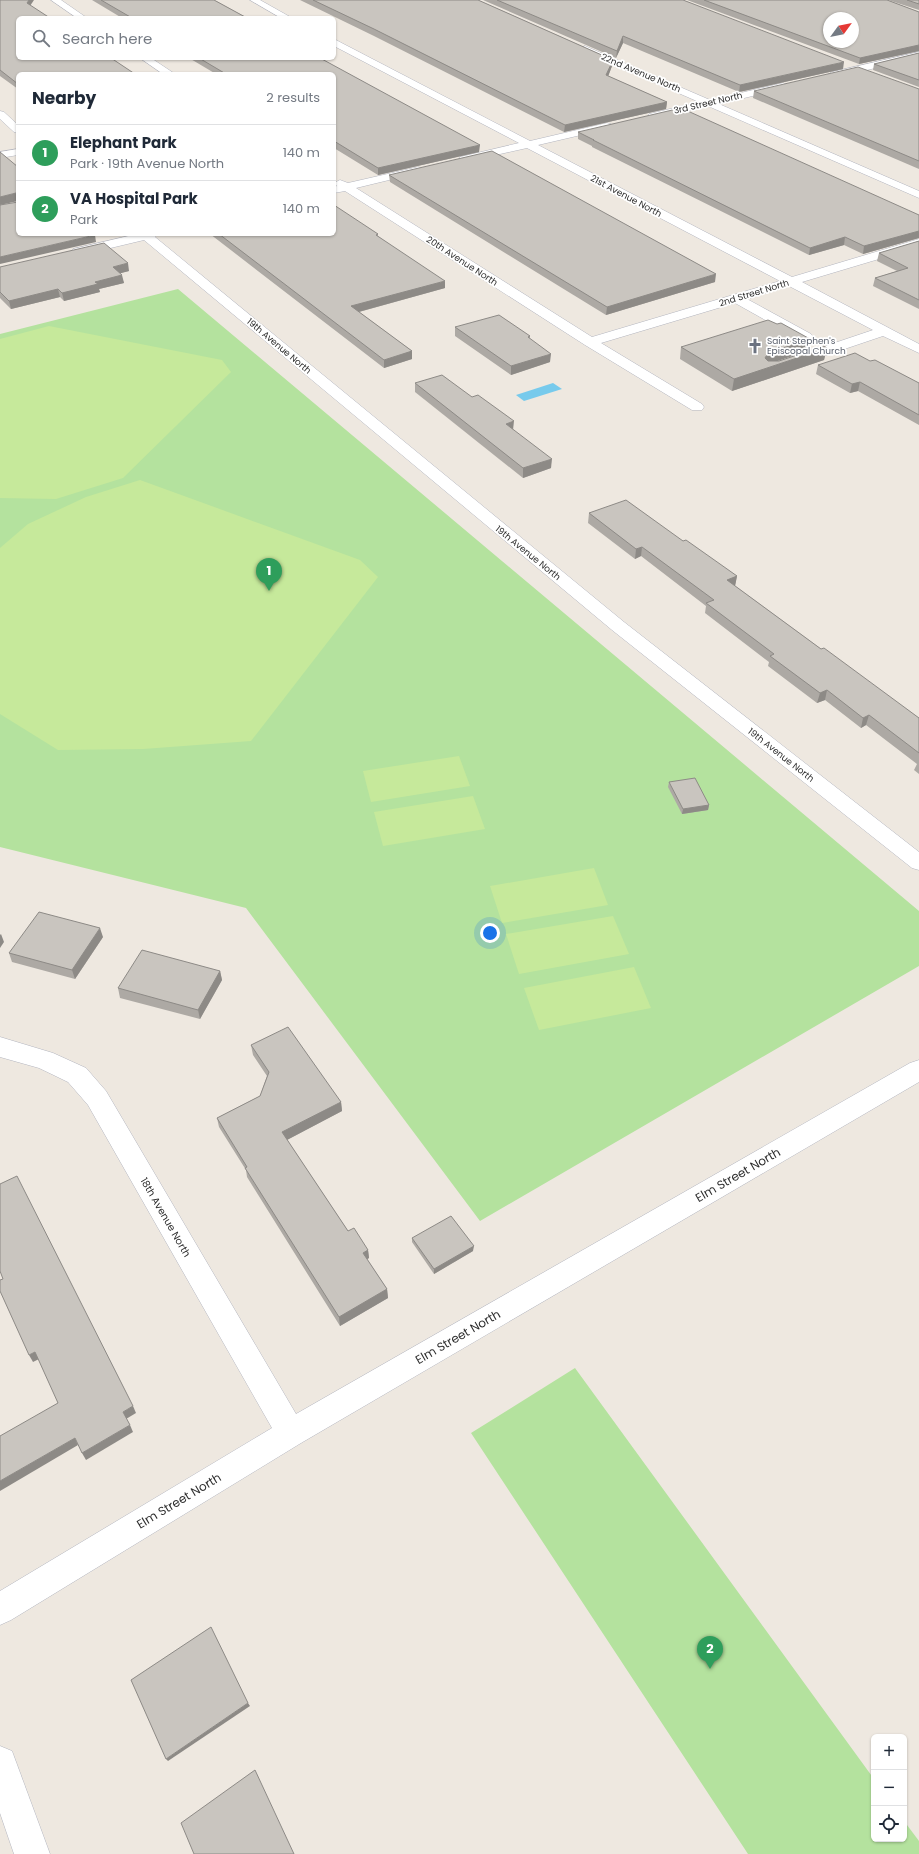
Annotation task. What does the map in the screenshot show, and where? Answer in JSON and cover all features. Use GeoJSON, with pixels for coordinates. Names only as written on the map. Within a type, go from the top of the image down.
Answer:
{"type":"FeatureCollection","features":[{"type":"Feature","properties":{"kind":"street"},"geometry":{"type":"LineString","coordinates":[[55,0],[80,16]]}},
{"type":"Feature","properties":{"kind":"street"},"geometry":{"type":"LineString","coordinates":[[254,0],[284,16]]}},
{"type":"Feature","properties":{"kind":"street","name":"21st Avenue North"},"geometry":{"type":"LineString","coordinates":[[336,43],[919,349]]}},
{"type":"Feature","properties":{"kind":"street","name":"22nd Avenue North"},"geometry":{"type":"LineString","coordinates":[[573,44],[919,194]]}},
{"type":"Feature","properties":{"kind":"street"},"geometry":{"type":"LineString","coordinates":[[821,77],[919,55]]}},
{"type":"Feature","properties":{"kind":"street"},"geometry":{"type":"LineString","coordinates":[[149,60],[167,72]]}},
{"type":"Feature","properties":{"kind":"street"},"geometry":{"type":"LineString","coordinates":[[840,63],[871,74]]}},
{"type":"Feature","properties":{"kind":"street","name":"3rd Street North"},"geometry":{"type":"LineString","coordinates":[[639,119],[790,84]]}},
{"type":"Feature","properties":{"kind":"street"},"geometry":{"type":"LineString","coordinates":[[0,114],[16,128]]}},
{"type":"Feature","properties":{"kind":"street"},"geometry":{"type":"LineString","coordinates":[[453,162],[617,124]]}},
{"type":"Feature","properties":{"kind":"street"},"geometry":{"type":"LineString","coordinates":[[0,155],[16,152]]}},
{"type":"Feature","properties":{"kind":"street"},"geometry":{"type":"LineString","coordinates":[[336,190],[430,167]]}},
{"type":"Feature","properties":{"kind":"street","name":"20th Avenue North"},"geometry":{"type":"LineString","coordinates":[[336,180],[590,342],[697,407]]}},
{"type":"Feature","properties":{"kind":"street"},"geometry":{"type":"LineString","coordinates":[[65,255],[139,236]]}},
{"type":"Feature","properties":{"kind":"street","name":"19th Avenue North"},"geometry":{"type":"LineString","coordinates":[[149,236],[618,626],[919,863]]}},
{"type":"Feature","properties":{"kind":"street","name":"2nd Street North"},"geometry":{"type":"LineString","coordinates":[[590,342],[919,243]]}},
{"type":"Feature","properties":{"kind":"street"},"geometry":{"type":"LineString","coordinates":[[736,298],[829,350]]}},
{"type":"Feature","properties":{"kind":"street"},"geometry":{"type":"LineString","coordinates":[[785,364],[884,331]]}},
{"type":"Feature","properties":{"kind":"street","name":"18th Avenue North"},"geometry":{"type":"LineString","coordinates":[[0,1046],[45,1060],[77,1075],[97,1098],[291,1433]]}},
{"type":"Feature","properties":{"kind":"street","name":"Elm Street North"},"geometry":{"type":"LineString","coordinates":[[0,1609],[291,1433],[919,1070]]}},
{"type":"Feature","properties":{"kind":"street"},"geometry":{"type":"LineString","coordinates":[[0,1763],[32,1854]]}},
{"type":"Feature","properties":{"kind":"green space"},"geometry":{"type":"Polygon","coordinates":[[[178,289],[919,911],[919,966],[480,1221],[246,908],[0,847],[0,334],[178,289]]]}},
{"type":"Feature","properties":{"kind":"green space"},"geometry":{"type":"Polygon","coordinates":[[[49,326],[222,360],[231,372],[123,478],[56,499],[0,498],[0,339],[49,326]]]}},
{"type":"Feature","properties":{"kind":"green space"},"geometry":{"type":"Polygon","coordinates":[[[140,480],[360,560],[378,577],[251,741],[143,749],[58,750],[0,714],[0,548],[28,524],[86,497],[140,480]]]}},
{"type":"Feature","properties":{"kind":"green space"},"geometry":{"type":"Polygon","coordinates":[[[459,756],[470,786],[371,802],[363,771],[459,756]]]}},
{"type":"Feature","properties":{"kind":"green space"},"geometry":{"type":"Polygon","coordinates":[[[473,796],[485,829],[383,846],[374,812],[473,796]]]}},
{"type":"Feature","properties":{"kind":"green space"},"geometry":{"type":"Polygon","coordinates":[[[594,868],[608,905],[502,923],[490,886],[594,868]]]}},
{"type":"Feature","properties":{"kind":"green space"},"geometry":{"type":"Polygon","coordinates":[[[613,916],[629,954],[519,974],[506,934],[613,916]]]}},
{"type":"Feature","properties":{"kind":"green space"},"geometry":{"type":"Polygon","coordinates":[[[634,967],[651,1008],[539,1030],[524,988],[634,967]]]}},
{"type":"Feature","properties":{"kind":"green space"},"geometry":{"type":"Polygon","coordinates":[[[575,1368],[871,1775],[871,1842],[907,1842],[907,1825],[919,1841],[919,1854],[748,1854],[471,1433],[575,1368]]]}},
{"type":"Feature","properties":{"kind":"water"},"geometry":{"type":"Polygon","coordinates":[[[553,383],[562,389],[524,401],[516,395],[553,383]]]}},
{"type":"Feature","properties":{"kind":"building"},"geometry":{"type":"Polygon","coordinates":[[[0,0],[29,0],[27,3],[47,16],[16,16],[16,60],[114,60],[132,72],[16,72],[16,82],[0,70],[0,0]]]}},
{"type":"Feature","properties":{"kind":"building"},"geometry":{"type":"Polygon","coordinates":[[[101,0],[214,0],[243,16],[129,16],[101,0]]]}},
{"type":"Feature","properties":{"kind":"building"},"geometry":{"type":"Polygon","coordinates":[[[313,0],[478,0],[613,60],[606,75],[667,102],[565,125],[313,0]]]}},
{"type":"Feature","properties":{"kind":"building"},"geometry":{"type":"Polygon","coordinates":[[[497,0],[683,0],[844,62],[740,85],[623,36],[617,51],[497,0]]]}},
{"type":"Feature","properties":{"kind":"building"},"geometry":{"type":"Polygon","coordinates":[[[704,0],[887,0],[919,12],[919,45],[860,58],[833,48],[859,48],[859,12],[823,12],[823,44],[704,0]]]}},
{"type":"Feature","properties":{"kind":"building"},"geometry":{"type":"Polygon","coordinates":[[[907,0],[919,0],[919,4],[907,0]]]}},
{"type":"Feature","properties":{"kind":"building"},"geometry":{"type":"Polygon","coordinates":[[[919,53],[919,80],[874,64],[919,53]]]}},
{"type":"Feature","properties":{"kind":"building"},"geometry":{"type":"Polygon","coordinates":[[[202,60],[324,60],[480,145],[378,168],[336,142],[336,72],[223,72],[202,60]]]}},
{"type":"Feature","properties":{"kind":"building"},"geometry":{"type":"Polygon","coordinates":[[[858,67],[919,89],[919,161],[754,91],[858,67]]]}},
{"type":"Feature","properties":{"kind":"building"},"geometry":{"type":"Polygon","coordinates":[[[681,108],[919,215],[919,231],[864,246],[845,237],[810,248],[578,132],[681,108]]]}},
{"type":"Feature","properties":{"kind":"building"},"geometry":{"type":"Polygon","coordinates":[[[492,151],[716,274],[607,307],[389,175],[492,151]]]}},
{"type":"Feature","properties":{"kind":"building"},"geometry":{"type":"Polygon","coordinates":[[[0,152],[16,165],[16,193],[0,197],[0,152]]]}},
{"type":"Feature","properties":{"kind":"building"},"geometry":{"type":"Polygon","coordinates":[[[16,202],[16,236],[91,236],[0,257],[0,205],[16,202]]]}},
{"type":"Feature","properties":{"kind":"building"},"geometry":{"type":"Polygon","coordinates":[[[336,206],[445,281],[351,306],[412,351],[384,360],[222,236],[336,236],[336,206]]]}},
{"type":"Feature","properties":{"kind":"building"},"geometry":{"type":"Polygon","coordinates":[[[919,241],[919,300],[875,278],[908,268],[879,253],[919,241]]]}},
{"type":"Feature","properties":{"kind":"building"},"geometry":{"type":"Polygon","coordinates":[[[104,243],[128,263],[113,267],[122,275],[95,282],[98,284],[62,293],[58,289],[9,301],[0,292],[0,267],[104,243]]]}},
{"type":"Feature","properties":{"kind":"building"},"geometry":{"type":"Polygon","coordinates":[[[499,315],[530,336],[528,337],[551,354],[511,366],[455,327],[499,315]]]}},
{"type":"Feature","properties":{"kind":"building"},"geometry":{"type":"Polygon","coordinates":[[[768,320],[777,324],[781,323],[810,339],[768,353],[765,358],[768,361],[779,361],[824,346],[827,348],[734,379],[681,347],[768,320]]]}},
{"type":"Feature","properties":{"kind":"building"},"geometry":{"type":"Polygon","coordinates":[[[855,353],[870,361],[875,360],[919,383],[919,415],[860,382],[852,384],[818,365],[855,353]]]}},
{"type":"Feature","properties":{"kind":"building"},"geometry":{"type":"Polygon","coordinates":[[[442,375],[472,397],[478,395],[514,421],[506,424],[552,459],[523,468],[415,383],[442,375]]]}},
{"type":"Feature","properties":{"kind":"building"},"geometry":{"type":"Polygon","coordinates":[[[626,500],[683,541],[686,540],[737,576],[727,580],[821,649],[824,648],[919,718],[919,753],[869,715],[863,718],[827,690],[820,693],[770,656],[774,654],[706,603],[714,600],[642,547],[636,549],[589,513],[626,500]]]}},
{"type":"Feature","properties":{"kind":"building"},"geometry":{"type":"Polygon","coordinates":[[[695,778],[709,805],[683,809],[669,782],[695,778]]]}},
{"type":"Feature","properties":{"kind":"building"},"geometry":{"type":"Polygon","coordinates":[[[39,912],[100,928],[72,970],[9,953],[39,912]]]}},
{"type":"Feature","properties":{"kind":"building"},"geometry":{"type":"Polygon","coordinates":[[[142,950],[220,971],[198,1010],[118,988],[142,950]]]}},
{"type":"Feature","properties":{"kind":"building"},"geometry":{"type":"Polygon","coordinates":[[[288,1027],[341,1102],[282,1132],[348,1231],[354,1228],[368,1250],[363,1253],[387,1289],[339,1317],[245,1168],[247,1167],[217,1118],[260,1096],[269,1072],[251,1045],[288,1027]]]}},
{"type":"Feature","properties":{"kind":"building"},"geometry":{"type":"Polygon","coordinates":[[[17,1176],[133,1406],[123,1412],[130,1425],[82,1453],[75,1438],[0,1481],[0,1436],[58,1403],[35,1352],[29,1355],[0,1291],[0,1280],[3,1279],[0,1271],[0,1184],[17,1176]]]}},
{"type":"Feature","properties":{"kind":"building"},"geometry":{"type":"Polygon","coordinates":[[[451,1216],[474,1246],[434,1269],[412,1238],[451,1216]]]}},
{"type":"Feature","properties":{"kind":"building"},"geometry":{"type":"Polygon","coordinates":[[[211,1627],[248,1703],[166,1759],[131,1680],[211,1627]]]}},
{"type":"Feature","properties":{"kind":"building"},"geometry":{"type":"Polygon","coordinates":[[[255,1770],[294,1854],[194,1854],[181,1823],[255,1770]]]}},
{"type":"Feature","properties":{"kind":"place","name":"Saint Stephen's Episcopal Church"},"geometry":{"type":"Point","coordinates":[755,346]}},
{"type":"Feature","properties":{"kind":"place","name":"Elephant Park"},"geometry":{"type":"Point","coordinates":[269,591]}},
{"type":"Feature","properties":{"kind":"place","name":"VA Hospital Park"},"geometry":{"type":"Point","coordinates":[710,1669]}}]}
